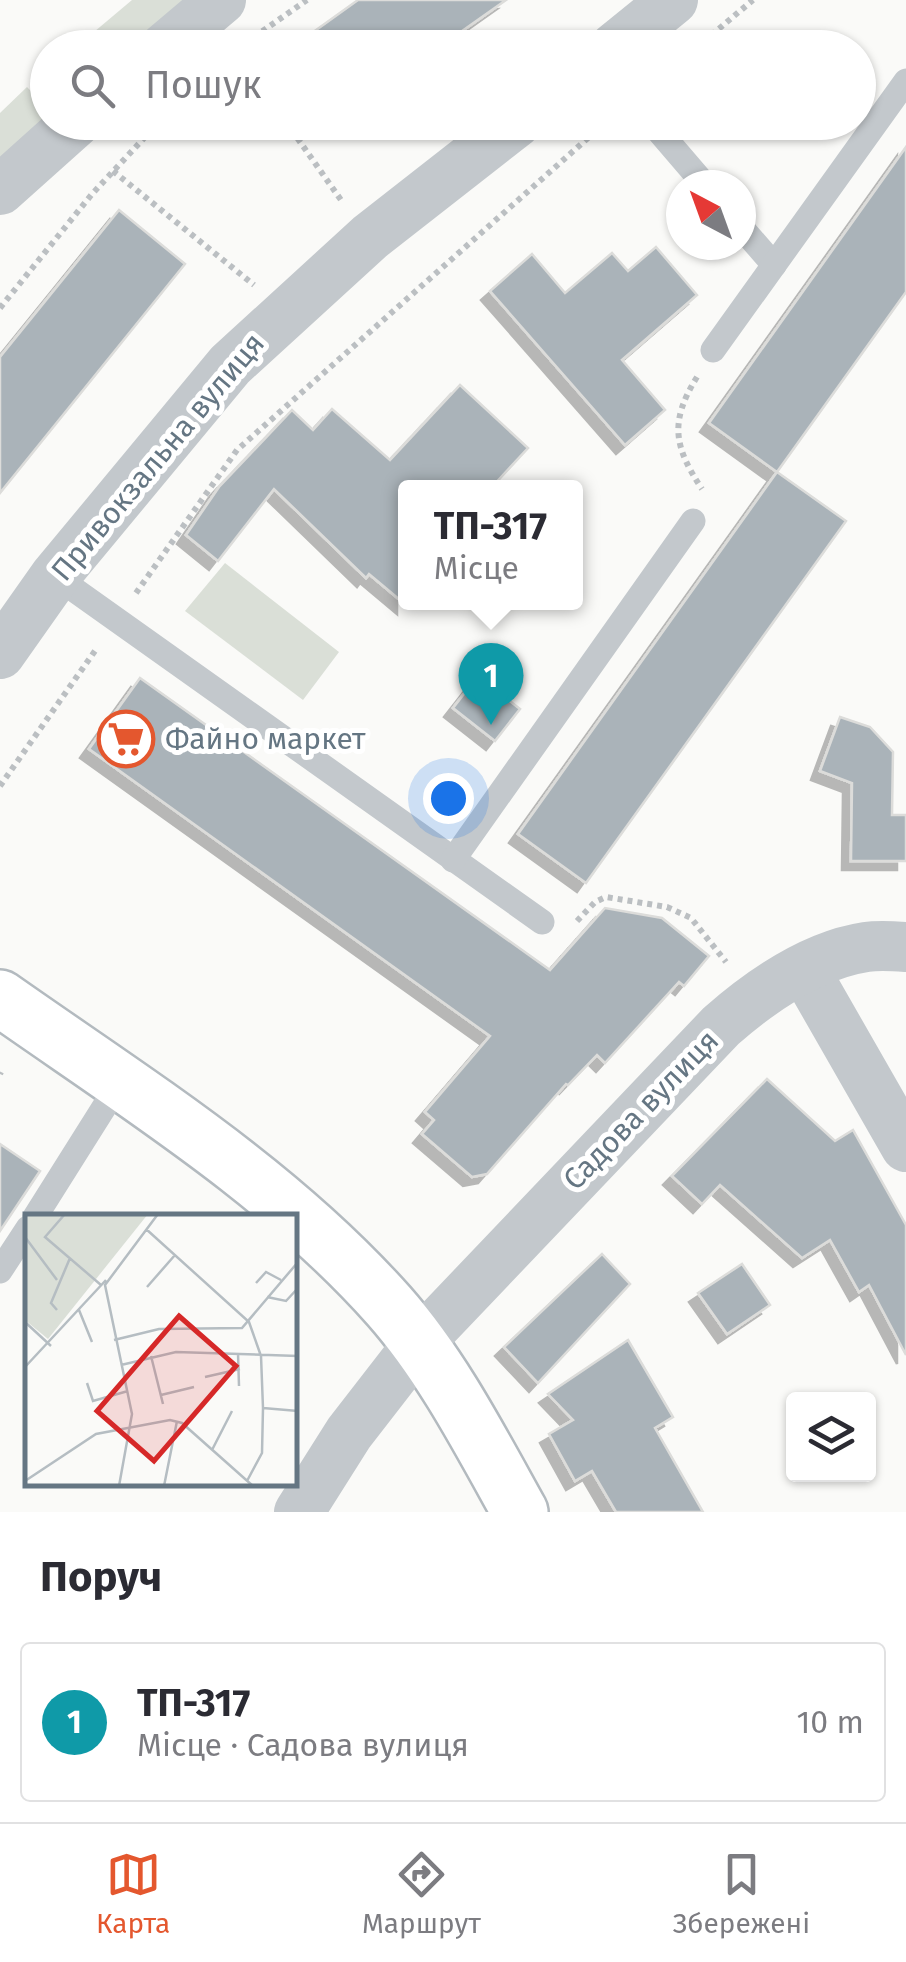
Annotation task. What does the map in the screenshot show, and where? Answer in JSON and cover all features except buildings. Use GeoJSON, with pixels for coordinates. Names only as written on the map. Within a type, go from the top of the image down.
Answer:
{"type":"FeatureCollection","features":[{"type":"Feature","properties":{"kind":"main road"},"geometry":{"type":"LineString","coordinates":[[0,998],[220,1150],[293,1214]]}},
{"type":"Feature","properties":{"kind":"main road"},"geometry":{"type":"LineString","coordinates":[[298,1218],[346,1260],[391,1308],[470,1424],[520,1512]]}},
{"type":"Feature","properties":{"kind":"street"},"geometry":{"type":"LineString","coordinates":[[185,30],[221,0]]}},
{"type":"Feature","properties":{"kind":"street"},"geometry":{"type":"LineString","coordinates":[[636,30],[673,0]]}},
{"type":"Feature","properties":{"kind":"street"},"geometry":{"type":"LineString","coordinates":[[0,190],[56,140]]}},
{"type":"Feature","properties":{"kind":"street","name":"Привокзальна вулиця"},"geometry":{"type":"LineString","coordinates":[[0,654],[55,576],[206,392],[286,310],[370,237],[493,140]]}},
{"type":"Feature","properties":{"kind":"street","name":"Садова вулиця"},"geometry":{"type":"LineString","coordinates":[[300,1512],[349,1433],[418,1344],[721,1026],[756,998],[822,960],[868,946],[906,946]]}},
{"type":"Feature","properties":{"kind":"street"},"geometry":{"type":"LineString","coordinates":[[804,969],[906,1147]]}},
{"type":"Feature","properties":{"kind":"lane"},"geometry":{"type":"LineString","coordinates":[[876,123],[906,81]]}},
{"type":"Feature","properties":{"kind":"lane"},"geometry":{"type":"LineString","coordinates":[[666,140],[692,170]]}},
{"type":"Feature","properties":{"kind":"lane"},"geometry":{"type":"LineString","coordinates":[[713,350],[864,140]]}},
{"type":"Feature","properties":{"kind":"lane"},"geometry":{"type":"LineString","coordinates":[[756,244],[774,265]]}},
{"type":"Feature","properties":{"kind":"lane"},"geometry":{"type":"LineString","coordinates":[[454,860],[693,521]]}},
{"type":"Feature","properties":{"kind":"lane"},"geometry":{"type":"LineString","coordinates":[[55,576],[542,922]]}},
{"type":"Feature","properties":{"kind":"lane"},"geometry":{"type":"LineString","coordinates":[[36,1214],[120,1082]]}},
{"type":"Feature","properties":{"kind":"lane"},"geometry":{"type":"LineString","coordinates":[[0,1271],[25,1233]]}},
{"type":"Feature","properties":{"kind":"path"},"geometry":{"type":"LineString","coordinates":[[265,30],[307,0]]}},
{"type":"Feature","properties":{"kind":"path"},"geometry":{"type":"LineString","coordinates":[[717,30],[753,0]]}},
{"type":"Feature","properties":{"kind":"path"},"geometry":{"type":"LineString","coordinates":[[0,308],[142,140]]}},
{"type":"Feature","properties":{"kind":"path"},"geometry":{"type":"LineString","coordinates":[[299,140],[370,237]]}},
{"type":"Feature","properties":{"kind":"path"},"geometry":{"type":"LineString","coordinates":[[0,786],[237,450],[586,140]]}},
{"type":"Feature","properties":{"kind":"path"},"geometry":{"type":"LineString","coordinates":[[113,170],[286,310]]}},
{"type":"Feature","properties":{"kind":"path"},"geometry":{"type":"LineString","coordinates":[[693,521],[705,497],[682,458],[678,423],[692,385],[713,350]]}},
{"type":"Feature","properties":{"kind":"path"},"geometry":{"type":"LineString","coordinates":[[542,922],[574,923],[606,897],[668,907],[690,918],[756,998]]}},
{"type":"Feature","properties":{"kind":"shaded area"},"geometry":{"type":"Polygon","coordinates":[[[132,0],[192,0],[156,30],[96,30],[132,0]]]}},
{"type":"Feature","properties":{"kind":"shaded area"},"geometry":{"type":"Polygon","coordinates":[[[27,87],[30,90],[30,137],[0,166],[0,113],[27,87]]]}},
{"type":"Feature","properties":{"kind":"shaded area"},"geometry":{"type":"Polygon","coordinates":[[[225,563],[339,652],[303,700],[185,611],[225,563]]]}},
{"type":"Feature","properties":{"kind":"place","name":"ТП-317"},"geometry":{"type":"Point","coordinates":[491,725]}},
{"type":"Feature","properties":{"kind":"place","name":"Файно маркет"},"geometry":{"type":"Point","coordinates":[126,739]}}]}
